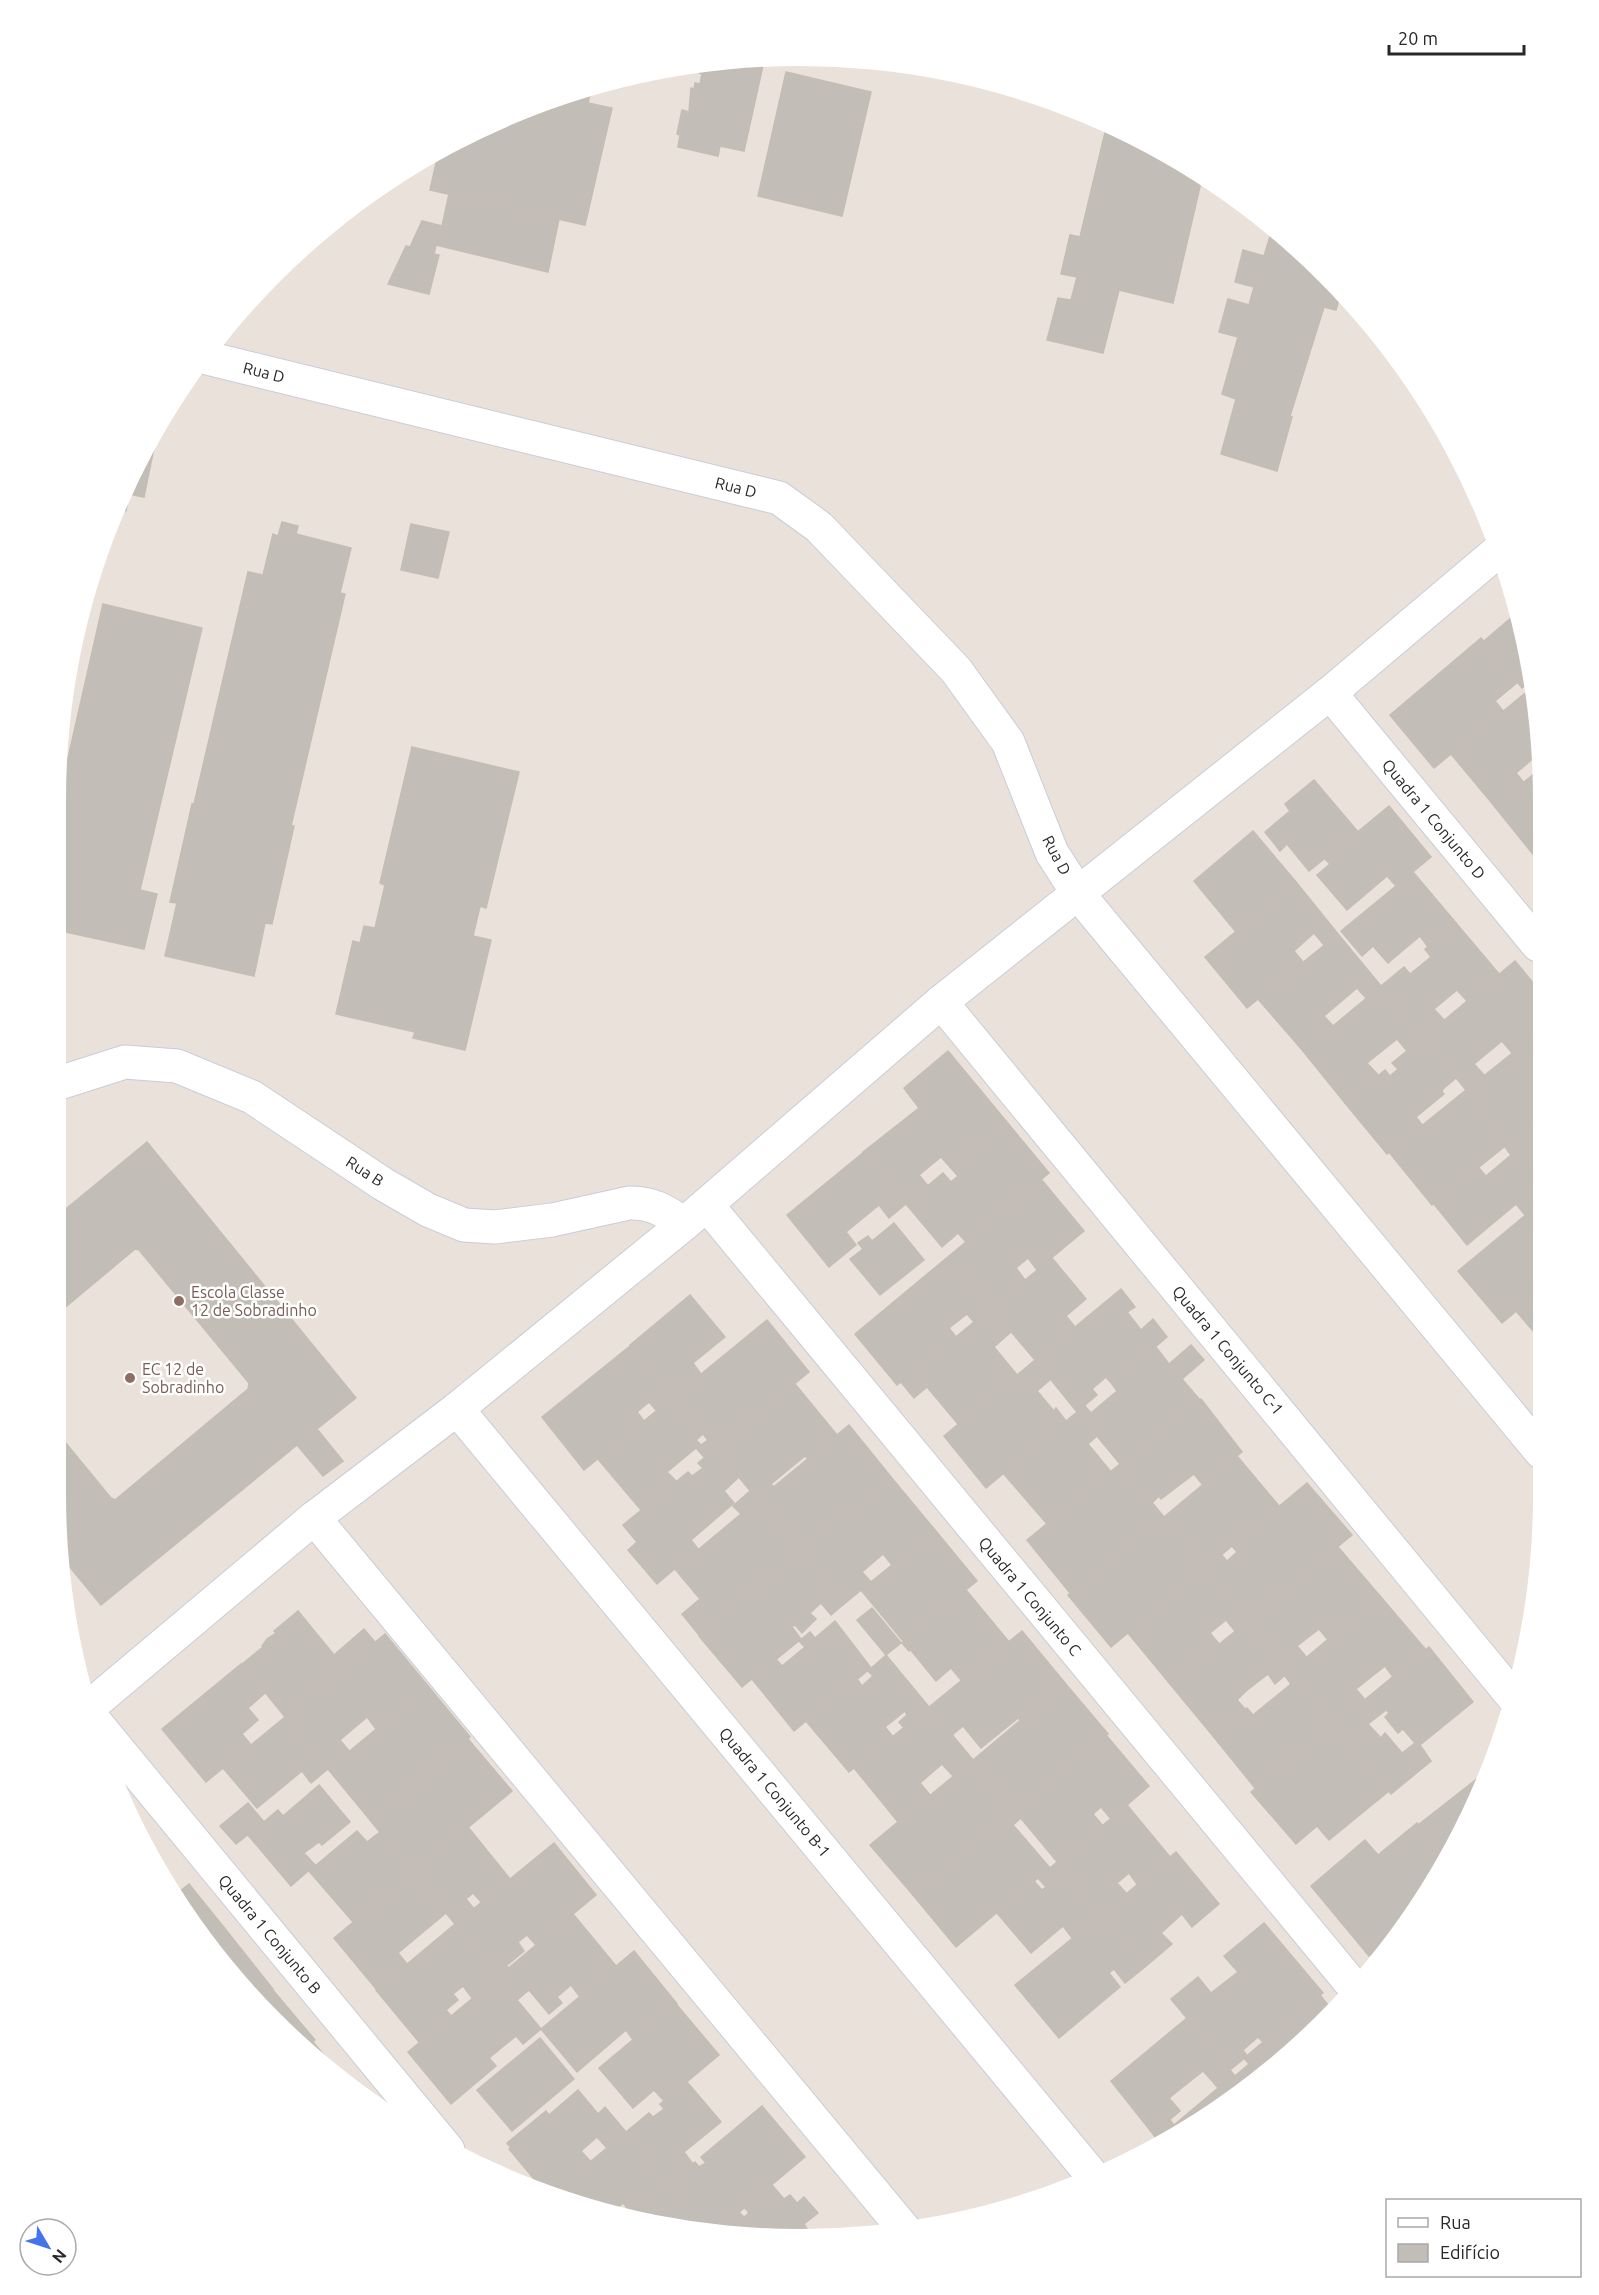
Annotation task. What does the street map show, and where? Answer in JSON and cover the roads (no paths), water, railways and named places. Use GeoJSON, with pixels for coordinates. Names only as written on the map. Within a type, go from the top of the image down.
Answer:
{"type":"FeatureCollection","features":[{"type":"Feature","properties":{"kind":"street","name":"Rua D"},"geometry":{"type":"LineString","coordinates":[[213,360],[779,498],[819,527],[956,670],[1008,742],[1052,853],[1079,895]]}},
{"type":"Feature","properties":{"kind":"street"},"geometry":{"type":"LineString","coordinates":[[96,1701],[314,1518],[457,1409],[696,1214],[941,1002],[1079,895],[1330,693],[1491,557]]}},
{"type":"Feature","properties":{"kind":"street","name":"Quadra 1 Conjunto D"},"geometry":{"type":"LineString","coordinates":[[1330,693],[1533,938]]}},
{"type":"Feature","properties":{"kind":"street"},"geometry":{"type":"LineString","coordinates":[[1079,895],[1533,1442]]}},
{"type":"Feature","properties":{"kind":"street","name":"Quadra 1 Conjunto C-1"},"geometry":{"type":"LineString","coordinates":[[941,1002],[1507,1689]]}},
{"type":"Feature","properties":{"kind":"street","name":"Rua B"},"geometry":{"type":"LineString","coordinates":[[66,1081],[125,1062],[177,1066],[252,1097],[383,1184],[428,1210],[464,1225],[495,1227],[552,1220],[629,1203],[696,1214]]}},
{"type":"Feature","properties":{"kind":"street","name":"Quadra 1 Conjunto C"},"geometry":{"type":"LineString","coordinates":[[696,1214],[1349,1981]]}},
{"type":"Feature","properties":{"kind":"street","name":"Quadra 1 Conjunto B-1"},"geometry":{"type":"LineString","coordinates":[[457,1409],[1088,2170]]}},
{"type":"Feature","properties":{"kind":"street"},"geometry":{"type":"LineString","coordinates":[[314,1518],[899,2222]]}},
{"type":"Feature","properties":{"kind":"street","name":"Quadra 1 Conjunto B"},"geometry":{"type":"LineString","coordinates":[[108,1738],[432,2130]]}},
{"type":"Feature","properties":{"kind":"place","name":"Escola Classe 12 de Sobradinho"},"geometry":{"type":"Point","coordinates":[179,1301]}},
{"type":"Feature","properties":{"kind":"place","name":"EC 12 de Sobradinho"},"geometry":{"type":"Point","coordinates":[130,1378]}}]}
